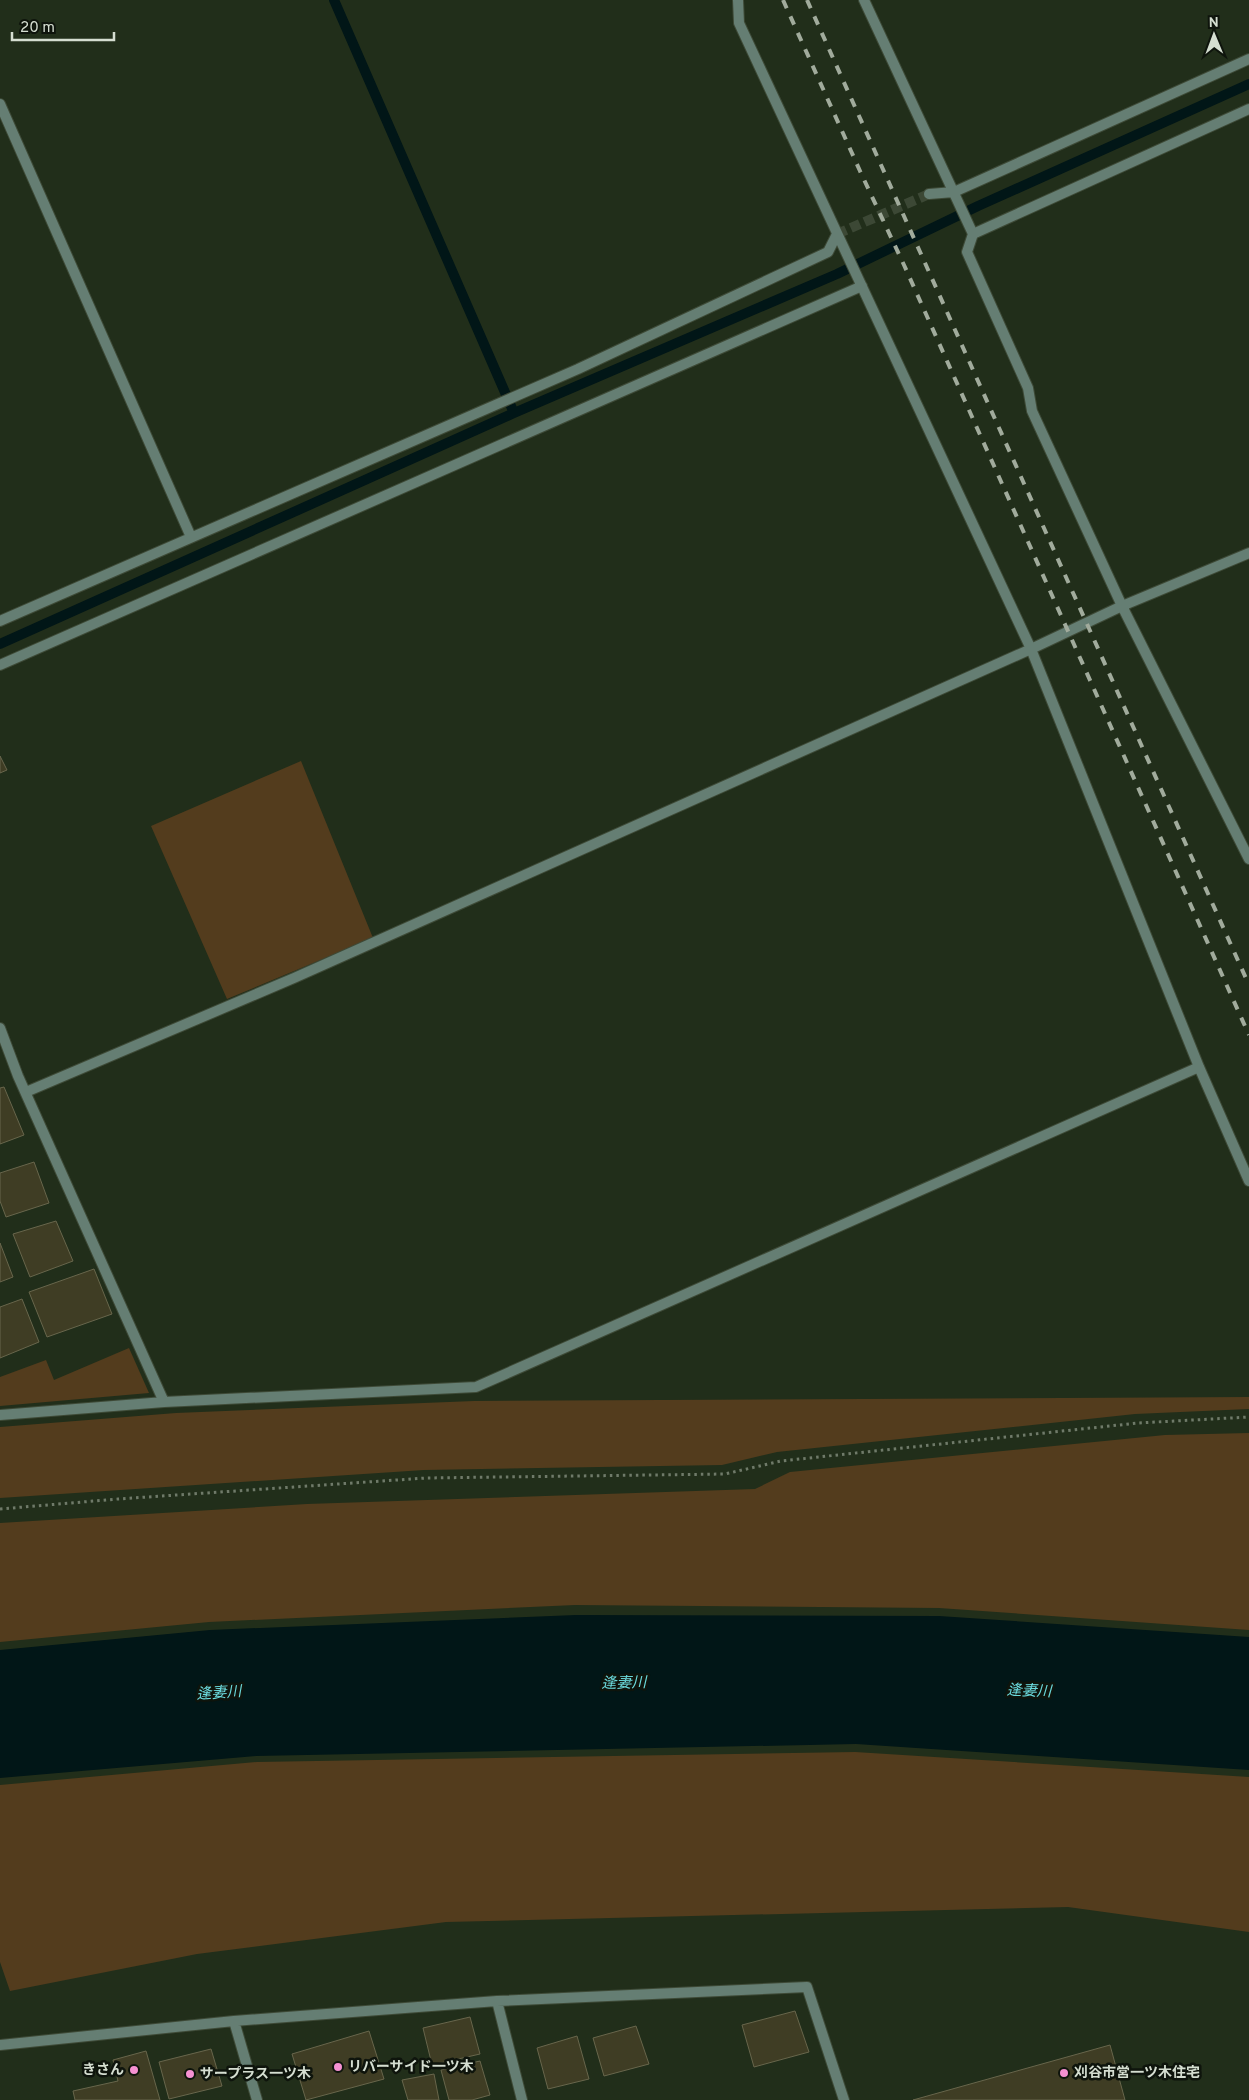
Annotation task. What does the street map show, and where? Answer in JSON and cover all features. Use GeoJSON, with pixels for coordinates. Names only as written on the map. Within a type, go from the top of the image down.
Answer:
{"type":"FeatureCollection","features":[{"type":"Feature","properties":{"kind":"street"},"geometry":{"type":"LineString","coordinates":[[738,0],[739,23],[1031,649],[1199,1067],[1249,1181]]}},
{"type":"Feature","properties":{"kind":"street"},"geometry":{"type":"LineString","coordinates":[[864,0],[973,234],[967,252],[1028,388],[1032,411],[1122,606],[1249,859]]}},
{"type":"Feature","properties":{"kind":"street"},"geometry":{"type":"LineString","coordinates":[[929,194],[954,192],[1249,59]]}},
{"type":"Feature","properties":{"kind":"street"},"geometry":{"type":"LineString","coordinates":[[0,104],[191,537]]}},
{"type":"Feature","properties":{"kind":"street"},"geometry":{"type":"LineString","coordinates":[[973,234],[1249,109]]}},
{"type":"Feature","properties":{"kind":"street"},"geometry":{"type":"LineString","coordinates":[[0,621],[578,369],[828,252],[837,234]]}},
{"type":"Feature","properties":{"kind":"street"},"geometry":{"type":"LineString","coordinates":[[0,665],[862,286]]}},
{"type":"Feature","properties":{"kind":"street"},"geometry":{"type":"LineString","coordinates":[[26,1092],[304,974],[1031,649],[1122,606],[1249,552]]}},
{"type":"Feature","properties":{"kind":"street"},"geometry":{"type":"LineString","coordinates":[[0,1028],[26,1092],[164,1402]]}},
{"type":"Feature","properties":{"kind":"street"},"geometry":{"type":"LineString","coordinates":[[0,1415],[164,1402],[476,1387],[1199,1067]]}},
{"type":"Feature","properties":{"kind":"street"},"geometry":{"type":"LineString","coordinates":[[0,2045],[234,2021],[497,2001],[807,1987],[844,2100]]}},
{"type":"Feature","properties":{"kind":"street"},"geometry":{"type":"LineString","coordinates":[[497,2001],[522,2100]]}},
{"type":"Feature","properties":{"kind":"street"},"geometry":{"type":"LineString","coordinates":[[234,2021],[257,2100]]}},
{"type":"Feature","properties":{"kind":"path"},"geometry":{"type":"LineString","coordinates":[[0,1509],[118,1498],[426,1478],[725,1474],[791,1460],[1138,1422],[1249,1417]]}},
{"type":"Feature","properties":{"kind":"shaded area"},"geometry":{"type":"Polygon","coordinates":[[[301,761],[373,938],[227,999],[151,826],[301,761]]]}},
{"type":"Feature","properties":{"kind":"shaded area"},"geometry":{"type":"Polygon","coordinates":[[[129,1348],[149,1393],[0,1406],[0,1377],[46,1360],[54,1380],[129,1348]]]}},
{"type":"Feature","properties":{"kind":"shaded area"},"geometry":{"type":"Polygon","coordinates":[[[1249,1397],[1249,1409],[1135,1414],[777,1452],[722,1465],[424,1470],[0,1498],[0,1427],[176,1413],[474,1401],[1249,1397]]]}},
{"type":"Feature","properties":{"kind":"shaded area"},"geometry":{"type":"Polygon","coordinates":[[[1249,1433],[1249,1630],[939,1608],[575,1605],[209,1622],[0,1642],[0,1523],[307,1504],[755,1489],[790,1472],[1165,1435],[1249,1433]]]}},
{"type":"Feature","properties":{"kind":"shaded area"},"geometry":{"type":"Polygon","coordinates":[[[855,1752],[1249,1777],[1249,1932],[1068,1907],[446,1922],[197,1954],[10,1991],[0,1962],[0,1785],[257,1762],[855,1752]]]}},
{"type":"Feature","properties":{"kind":"water","name":"逢妻川"},"geometry":{"type":"Polygon","coordinates":[[[576,1615],[939,1616],[1249,1637],[1249,1770],[856,1744],[256,1756],[0,1778],[0,1650],[210,1630],[576,1615]]]}},
{"type":"Feature","properties":{"kind":"building"},"geometry":{"type":"Polygon","coordinates":[[[0,756],[7,770],[0,773],[0,756]]]}},
{"type":"Feature","properties":{"kind":"building"},"geometry":{"type":"Polygon","coordinates":[[[4,1087],[24,1135],[0,1144],[0,1088],[4,1087]]]}},
{"type":"Feature","properties":{"kind":"building"},"geometry":{"type":"Polygon","coordinates":[[[34,1162],[49,1203],[6,1217],[0,1201],[0,1173],[34,1162]]]}},
{"type":"Feature","properties":{"kind":"building"},"geometry":{"type":"Polygon","coordinates":[[[56,1221],[73,1261],[30,1277],[13,1234],[56,1221]]]}},
{"type":"Feature","properties":{"kind":"building"},"geometry":{"type":"Polygon","coordinates":[[[0,1243],[13,1277],[0,1282],[0,1243]]]}},
{"type":"Feature","properties":{"kind":"building"},"geometry":{"type":"Polygon","coordinates":[[[94,1269],[112,1314],[47,1337],[29,1292],[94,1269]]]}},
{"type":"Feature","properties":{"kind":"building"},"geometry":{"type":"Polygon","coordinates":[[[22,1299],[39,1342],[0,1358],[0,1307],[22,1299]]]}},
{"type":"Feature","properties":{"kind":"building"},"geometry":{"type":"Polygon","coordinates":[[[795,2011],[809,2052],[754,2067],[742,2025],[795,2011]]]}},
{"type":"Feature","properties":{"kind":"building"},"geometry":{"type":"Polygon","coordinates":[[[470,2017],[480,2054],[432,2065],[423,2028],[470,2017]]]}},
{"type":"Feature","properties":{"kind":"building"},"geometry":{"type":"Polygon","coordinates":[[[636,2026],[649,2064],[604,2076],[593,2038],[636,2026]]]}},
{"type":"Feature","properties":{"kind":"building","name":"リバーサイド一ツ木"},"geometry":{"type":"Polygon","coordinates":[[[369,2031],[384,2079],[306,2100],[292,2054],[369,2031]]]}},
{"type":"Feature","properties":{"kind":"building"},"geometry":{"type":"Polygon","coordinates":[[[577,2036],[589,2079],[548,2089],[537,2048],[577,2036]]]}},
{"type":"Feature","properties":{"kind":"building","name":"刈谷市営一ツ木住宅"},"geometry":{"type":"Polygon","coordinates":[[[1110,2045],[1125,2100],[913,2100],[1110,2045]]]}},
{"type":"Feature","properties":{"kind":"building","name":"サープラス一ツ木"},"geometry":{"type":"Polygon","coordinates":[[[211,2049],[222,2086],[169,2099],[159,2062],[211,2049]]]}},
{"type":"Feature","properties":{"kind":"building","name":"きさん"},"geometry":{"type":"Polygon","coordinates":[[[146,2051],[160,2100],[75,2100],[73,2091],[118,2081],[113,2060],[146,2051]]]}},
{"type":"Feature","properties":{"kind":"building"},"geometry":{"type":"Polygon","coordinates":[[[480,2061],[490,2095],[472,2100],[449,2100],[441,2070],[480,2061]]]}},
{"type":"Feature","properties":{"kind":"building"},"geometry":{"type":"Polygon","coordinates":[[[434,2074],[439,2100],[408,2100],[402,2080],[434,2074]]]}},
{"type":"Feature","properties":{"kind":"waterway"},"geometry":{"type":"LineString","coordinates":[[334,0],[514,413]]}},
{"type":"Feature","properties":{"kind":"waterway"},"geometry":{"type":"LineString","coordinates":[[0,644],[514,413],[837,274],[978,206],[1249,84]]}},
{"type":"Feature","properties":{"kind":"tunnel"},"geometry":{"type":"LineString","coordinates":[[837,234],[929,194]]}},
{"type":"Feature","properties":{"kind":"railway"},"geometry":{"type":"LineString","coordinates":[[783,0],[904,265],[1249,1035]]}},
{"type":"Feature","properties":{"kind":"railway"},"geometry":{"type":"LineString","coordinates":[[807,0],[1249,985]]}},
{"type":"Feature","properties":{"kind":"place","name":"リバーサイド一ツ木"},"geometry":{"type":"Point","coordinates":[338,2067]}},
{"type":"Feature","properties":{"kind":"place","name":"きさん"},"geometry":{"type":"Point","coordinates":[134,2070]}},
{"type":"Feature","properties":{"kind":"place","name":"刈谷市営一ツ木住宅"},"geometry":{"type":"Point","coordinates":[1064,2073]}},
{"type":"Feature","properties":{"kind":"place","name":"サープラス一ツ木"},"geometry":{"type":"Point","coordinates":[190,2074]}}]}
